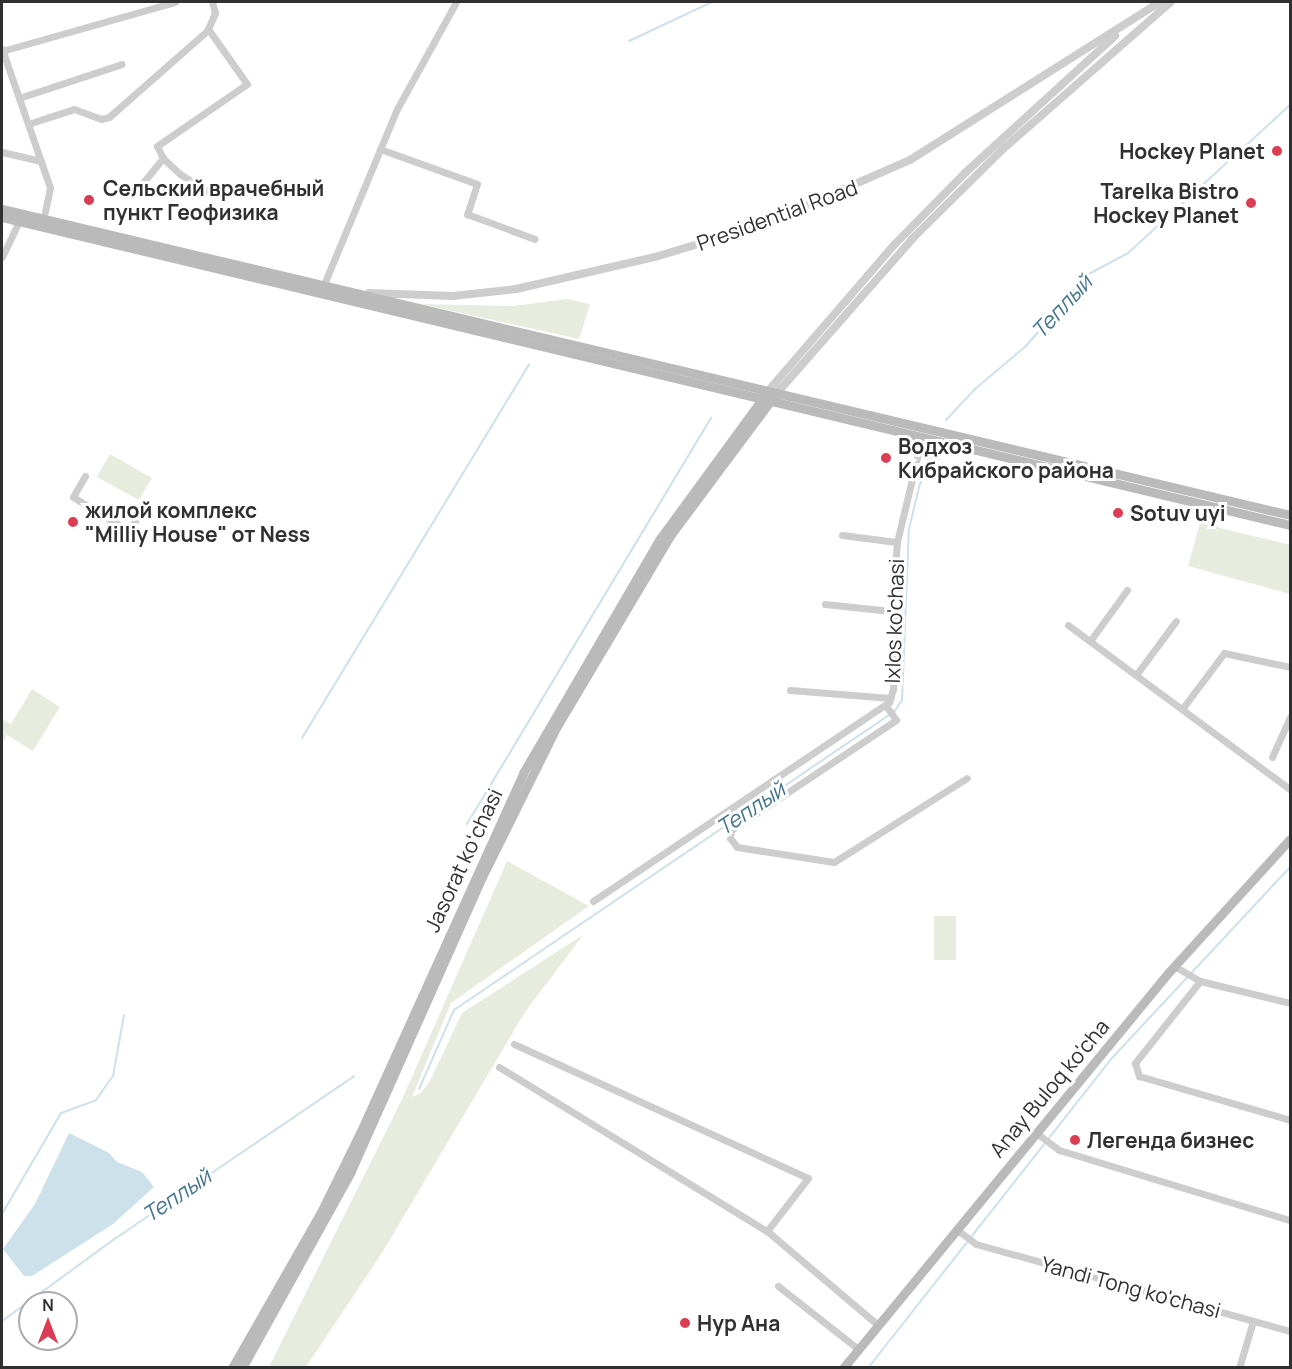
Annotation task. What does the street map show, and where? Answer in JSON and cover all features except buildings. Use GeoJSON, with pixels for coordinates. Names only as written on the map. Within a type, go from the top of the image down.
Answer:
{"type":"FeatureCollection","features":[{"type":"Feature","properties":{"kind":"main road"},"geometry":{"type":"LineString","coordinates":[[2,209],[21,218]]}},
{"type":"Feature","properties":{"kind":"main road"},"geometry":{"type":"LineString","coordinates":[[2,217],[21,218],[770,396],[1290,515]]}},
{"type":"Feature","properties":{"kind":"main road"},"geometry":{"type":"LineString","coordinates":[[322,289],[348,291],[396,302],[770,396],[922,437],[1290,525]]}},
{"type":"Feature","properties":{"kind":"main road","name":"Jasorat koʻchasi"},"geometry":{"type":"LineString","coordinates":[[232,1368],[320,1214],[360,1133],[529,763],[659,540],[770,396]]}},
{"type":"Feature","properties":{"kind":"main road","name":"Jasorat koʻchasi"},"geometry":{"type":"LineString","coordinates":[[242,1368],[351,1171],[487,867],[556,728],[672,533],[770,396]]}},
{"type":"Feature","properties":{"kind":"main road"},"geometry":{"type":"LineString","coordinates":[[1254,516],[1256,506]]}},
{"type":"Feature","properties":{"kind":"main road","name":"Anay Buloq ko'cha"},"geometry":{"type":"LineString","coordinates":[[843,1368],[1290,839]]}},
{"type":"Feature","properties":{"kind":"street"},"geometry":{"type":"LineString","coordinates":[[45,212],[50,188],[2,50],[175,2]]}},
{"type":"Feature","properties":{"kind":"street"},"geometry":{"type":"LineString","coordinates":[[28,124],[74,109],[106,119],[208,29],[215,13],[212,2]]}},
{"type":"Feature","properties":{"kind":"street"},"geometry":{"type":"LineString","coordinates":[[322,289],[397,109],[456,2]]}},
{"type":"Feature","properties":{"kind":"street","name":"Presidential Road"},"geometry":{"type":"LineString","coordinates":[[348,291],[411,296],[495,292],[655,257],[764,224],[910,160],[1160,2]]}},
{"type":"Feature","properties":{"kind":"street"},"geometry":{"type":"LineString","coordinates":[[770,396],[921,230],[1003,149],[1171,2]]}},
{"type":"Feature","properties":{"kind":"street"},"geometry":{"type":"LineString","coordinates":[[770,396],[853,290],[942,196],[1133,20]]}},
{"type":"Feature","properties":{"kind":"street"},"geometry":{"type":"LineString","coordinates":[[207,191],[163,158],[159,141],[247,84],[208,29]]}},
{"type":"Feature","properties":{"kind":"street"},"geometry":{"type":"LineString","coordinates":[[19,98],[122,64]]}},
{"type":"Feature","properties":{"kind":"street"},"geometry":{"type":"LineString","coordinates":[[380,149],[477,184],[467,214],[536,240]]}},
{"type":"Feature","properties":{"kind":"street"},"geometry":{"type":"LineString","coordinates":[[2,152],[41,161]]}},
{"type":"Feature","properties":{"kind":"street"},"geometry":{"type":"LineString","coordinates":[[133,195],[163,158]]}},
{"type":"Feature","properties":{"kind":"street"},"geometry":{"type":"LineString","coordinates":[[2,257],[21,218]]}},
{"type":"Feature","properties":{"kind":"street","name":"Ixlos ko'chasi"},"geometry":{"type":"LineString","coordinates":[[592,901],[886,706],[891,698],[895,619],[891,611],[897,542],[922,437]]}},
{"type":"Feature","properties":{"kind":"street"},"geometry":{"type":"LineString","coordinates":[[85,476],[73,497],[82,503],[129,531],[142,510]]}},
{"type":"Feature","properties":{"kind":"street"},"geometry":{"type":"LineString","coordinates":[[842,535],[897,542]]}},
{"type":"Feature","properties":{"kind":"street"},"geometry":{"type":"LineString","coordinates":[[1090,641],[1127,590]]}},
{"type":"Feature","properties":{"kind":"street"},"geometry":{"type":"LineString","coordinates":[[825,604],[891,611]]}},
{"type":"Feature","properties":{"kind":"street"},"geometry":{"type":"LineString","coordinates":[[1136,675],[1176,621]]}},
{"type":"Feature","properties":{"kind":"street"},"geometry":{"type":"LineString","coordinates":[[1068,625],[1290,789]]}},
{"type":"Feature","properties":{"kind":"street"},"geometry":{"type":"LineString","coordinates":[[1182,709],[1224,653],[1290,667]]}},
{"type":"Feature","properties":{"kind":"street"},"geometry":{"type":"LineString","coordinates":[[790,690],[891,698]]}},
{"type":"Feature","properties":{"kind":"street"},"geometry":{"type":"LineString","coordinates":[[886,706],[896,720],[731,830],[730,838],[737,847],[834,862],[967,778]]}},
{"type":"Feature","properties":{"kind":"street"},"geometry":{"type":"LineString","coordinates":[[1272,757],[1289,727],[1290,717]]}},
{"type":"Feature","properties":{"kind":"street"},"geometry":{"type":"LineString","coordinates":[[1178,969],[1200,981],[1290,1003]]}},
{"type":"Feature","properties":{"kind":"street"},"geometry":{"type":"LineString","coordinates":[[1200,981],[1135,1063],[1138,1076],[1290,1120]]}},
{"type":"Feature","properties":{"kind":"street"},"geometry":{"type":"LineString","coordinates":[[514,1044],[808,1178],[767,1231]]}},
{"type":"Feature","properties":{"kind":"street"},"geometry":{"type":"LineString","coordinates":[[499,1067],[767,1231],[878,1325]]}},
{"type":"Feature","properties":{"kind":"street"},"geometry":{"type":"LineString","coordinates":[[1038,1135],[1059,1150],[1290,1220]]}},
{"type":"Feature","properties":{"kind":"street","name":"Yandi Tong ko'chasi"},"geometry":{"type":"LineString","coordinates":[[959,1231],[972,1243],[1290,1331]]}},
{"type":"Feature","properties":{"kind":"street"},"geometry":{"type":"LineString","coordinates":[[778,1286],[858,1349]]}},
{"type":"Feature","properties":{"kind":"street"},"geometry":{"type":"LineString","coordinates":[[1239,1368],[1253,1321]]}},
{"type":"Feature","properties":{"kind":"shaded area"},"geometry":{"type":"Polygon","coordinates":[[[567,299],[590,304],[579,339],[421,304],[514,306],[567,299]]]}},
{"type":"Feature","properties":{"kind":"shaded area"},"geometry":{"type":"Polygon","coordinates":[[[110,454],[152,478],[139,500],[97,477],[110,454]]]}},
{"type":"Feature","properties":{"kind":"shaded area"},"geometry":{"type":"Polygon","coordinates":[[[1200,523],[1290,545],[1290,594],[1188,566],[1200,523]]]}},
{"type":"Feature","properties":{"kind":"shaded area"},"geometry":{"type":"Polygon","coordinates":[[[32,689],[60,707],[33,751],[7,735],[2,743],[2,719],[11,724],[32,689]]]}},
{"type":"Feature","properties":{"kind":"shaded area"},"geometry":{"type":"Polygon","coordinates":[[[507,861],[589,906],[451,1003],[412,1097],[421,1093],[431,1079],[462,1013],[583,935],[525,1012],[382,1253],[306,1367],[269,1367],[404,1095],[507,861]]]}},
{"type":"Feature","properties":{"kind":"shaded area"},"geometry":{"type":"Polygon","coordinates":[[[934,916],[956,916],[956,960],[934,960],[934,916]]]}},
{"type":"Feature","properties":{"kind":"water"},"geometry":{"type":"Polygon","coordinates":[[[69,1133],[109,1153],[117,1162],[142,1172],[154,1187],[113,1224],[32,1276],[24,1276],[3,1249],[35,1204],[69,1133]]]}},
{"type":"Feature","properties":{"kind":"waterway"},"geometry":{"type":"LineString","coordinates":[[629,41],[712,2]]}},
{"type":"Feature","properties":{"kind":"waterway","name":"Теплый"},"geometry":{"type":"LineString","coordinates":[[946,420],[975,389],[1026,346],[1087,275],[1128,253],[1290,105]]}},
{"type":"Feature","properties":{"kind":"waterway"},"geometry":{"type":"LineString","coordinates":[[302,738],[529,365]]}},
{"type":"Feature","properties":{"kind":"waterway"},"geometry":{"type":"LineString","coordinates":[[467,824],[711,418]]}},
{"type":"Feature","properties":{"kind":"waterway","name":"Теплый"},"geometry":{"type":"LineString","coordinates":[[894,712],[902,700],[909,529],[919,487],[935,448]]}},
{"type":"Feature","properties":{"kind":"waterway","name":"Теплый"},"geometry":{"type":"LineString","coordinates":[[419,1089],[454,1010],[889,715]]}},
{"type":"Feature","properties":{"kind":"waterway"},"geometry":{"type":"LineString","coordinates":[[868,1368],[1112,1058],[1290,867]]}},
{"type":"Feature","properties":{"kind":"waterway"},"geometry":{"type":"LineString","coordinates":[[2,1214],[61,1113],[96,1100],[113,1076],[124,1015]]}},
{"type":"Feature","properties":{"kind":"waterway","name":"Теплый"},"geometry":{"type":"LineString","coordinates":[[2,1321],[116,1238],[354,1076]]}},
{"type":"Feature","properties":{"kind":"place","name":"Hockey Planet"},"geometry":{"type":"Point","coordinates":[1277,151]}},
{"type":"Feature","properties":{"kind":"place","name":"Сельский врачебный пункт Геофизика"},"geometry":{"type":"Point","coordinates":[89,200]}},
{"type":"Feature","properties":{"kind":"place","name":"Tarelka Bistro Hockey Planet"},"geometry":{"type":"Point","coordinates":[1251,203]}},
{"type":"Feature","properties":{"kind":"place","name":"Водхоз Кибрайского района"},"geometry":{"type":"Point","coordinates":[886,458]}},
{"type":"Feature","properties":{"kind":"place","name":"Sotuv uyi"},"geometry":{"type":"Point","coordinates":[1118,513]}},
{"type":"Feature","properties":{"kind":"place","name":"жилой комплекс \"Milliy House\" от Ness"},"geometry":{"type":"Point","coordinates":[73,522]}},
{"type":"Feature","properties":{"kind":"place","name":"Легенда бизнес"},"geometry":{"type":"Point","coordinates":[1075,1140]}},
{"type":"Feature","properties":{"kind":"place","name":"Нур Ана"},"geometry":{"type":"Point","coordinates":[685,1323]}}]}
